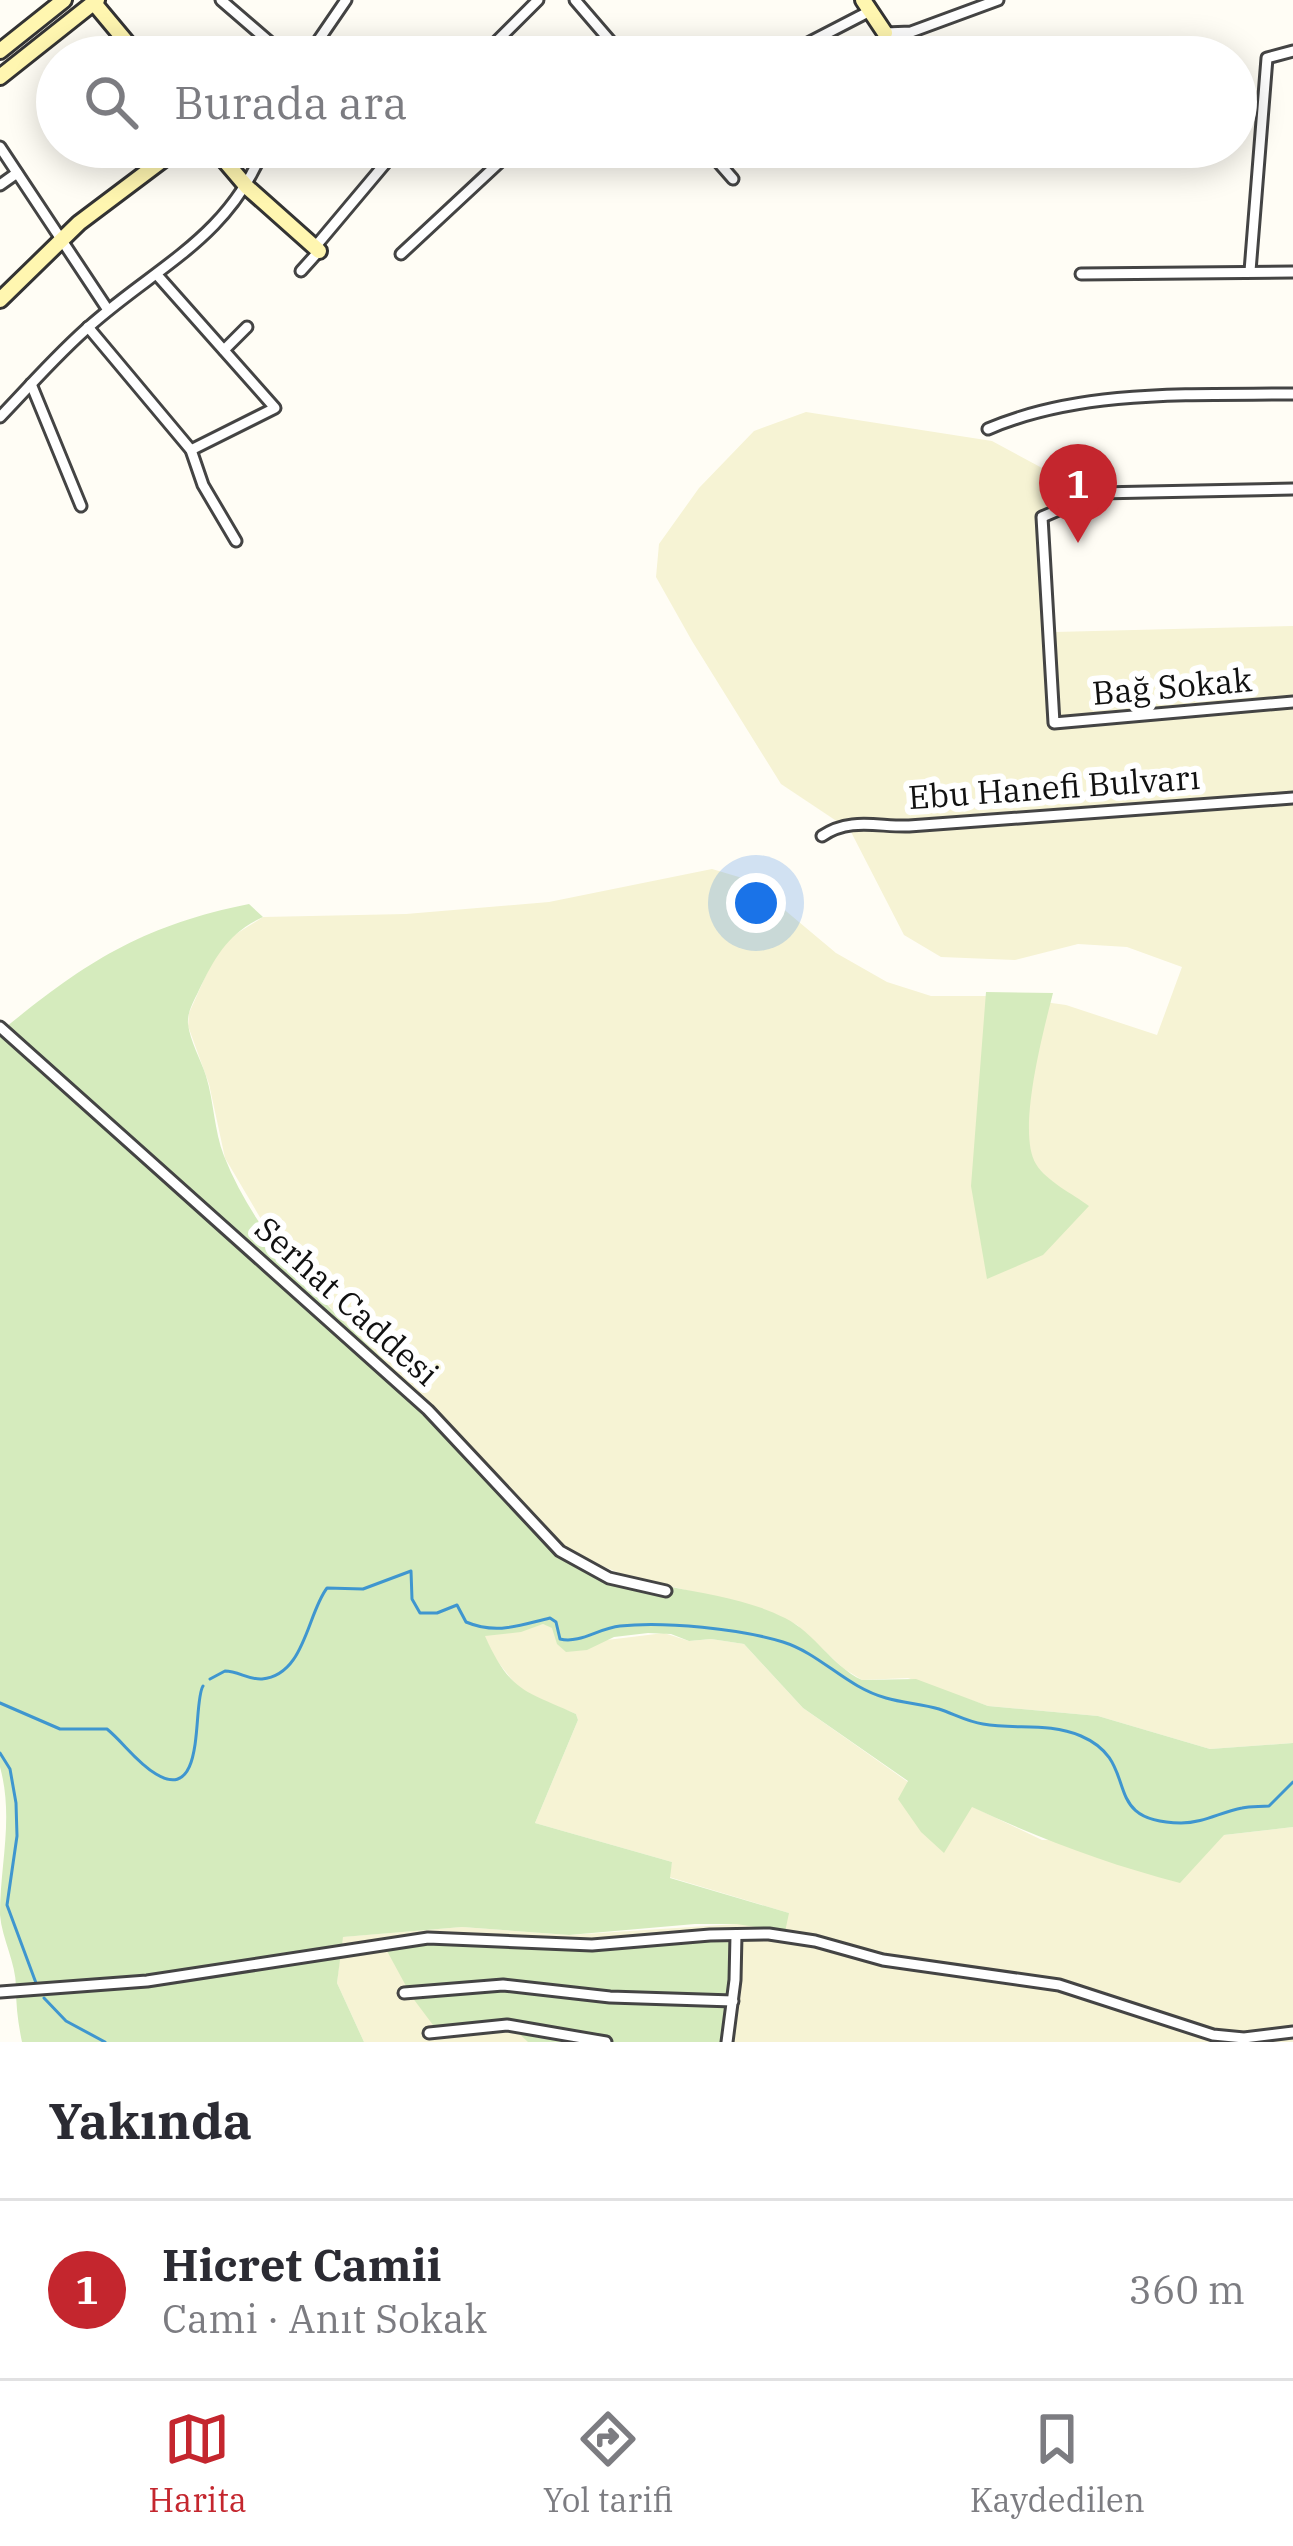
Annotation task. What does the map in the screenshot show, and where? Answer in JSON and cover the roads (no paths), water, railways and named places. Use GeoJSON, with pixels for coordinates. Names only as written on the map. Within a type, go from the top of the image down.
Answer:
{"type":"FeatureCollection","features":[{"type":"Feature","properties":{"kind":"street"},"geometry":{"type":"LineString","coordinates":[[0,51],[64,0]]}},
{"type":"Feature","properties":{"kind":"street"},"geometry":{"type":"LineString","coordinates":[[220,0],[262,36]]}},
{"type":"Feature","properties":{"kind":"street"},"geometry":{"type":"LineString","coordinates":[[321,36],[346,0]]}},
{"type":"Feature","properties":{"kind":"street"},"geometry":{"type":"LineString","coordinates":[[503,36],[538,0]]}},
{"type":"Feature","properties":{"kind":"street"},"geometry":{"type":"LineString","coordinates":[[575,0],[602,36]]}},
{"type":"Feature","properties":{"kind":"street"},"geometry":{"type":"LineString","coordinates":[[817,36],[866,6],[885,34],[911,32],[998,0]]}},
{"type":"Feature","properties":{"kind":"street"},"geometry":{"type":"LineString","coordinates":[[51,36],[95,1],[122,36]]}},
{"type":"Feature","properties":{"kind":"street"},"geometry":{"type":"LineString","coordinates":[[0,77],[36,48]]}},
{"type":"Feature","properties":{"kind":"street"},"geometry":{"type":"LineString","coordinates":[[1250,271],[1267,58],[1293,51]]}},
{"type":"Feature","properties":{"kind":"street"},"geometry":{"type":"LineString","coordinates":[[0,147],[109,310]]}},
{"type":"Feature","properties":{"kind":"street"},"geometry":{"type":"LineString","coordinates":[[0,300],[98,207],[151,168]]}},
{"type":"Feature","properties":{"kind":"street"},"geometry":{"type":"LineString","coordinates":[[231,168],[317,249]]}},
{"type":"Feature","properties":{"kind":"street"},"geometry":{"type":"LineString","coordinates":[[0,417],[88,327],[196,245],[247,187],[255,168]]}},
{"type":"Feature","properties":{"kind":"street"},"geometry":{"type":"LineString","coordinates":[[301,271],[382,168]]}},
{"type":"Feature","properties":{"kind":"street"},"geometry":{"type":"LineString","coordinates":[[401,254],[493,168]]}},
{"type":"Feature","properties":{"kind":"street"},"geometry":{"type":"LineString","coordinates":[[723,168],[733,179]]}},
{"type":"Feature","properties":{"kind":"street"},"geometry":{"type":"LineString","coordinates":[[0,185],[17,173]]}},
{"type":"Feature","properties":{"kind":"street"},"geometry":{"type":"LineString","coordinates":[[1081,274],[1293,272]]}},
{"type":"Feature","properties":{"kind":"street"},"geometry":{"type":"LineString","coordinates":[[158,276],[275,408],[191,450]]}},
{"type":"Feature","properties":{"kind":"street"},"geometry":{"type":"LineString","coordinates":[[88,327],[191,450],[203,485],[236,541]]}},
{"type":"Feature","properties":{"kind":"street"},"geometry":{"type":"LineString","coordinates":[[224,350],[247,327]]}},
{"type":"Feature","properties":{"kind":"street"},"geometry":{"type":"LineString","coordinates":[[31,385],[81,506]]}},
{"type":"Feature","properties":{"kind":"street"},"geometry":{"type":"LineString","coordinates":[[988,429],[1047,411],[1117,401],[1293,394]]}},
{"type":"Feature","properties":{"kind":"street","name":"Bağ Sokak"},"geometry":{"type":"LineString","coordinates":[[1293,489],[1098,493],[1042,517],[1054,723],[1293,702]]}},
{"type":"Feature","properties":{"kind":"street","name":"Ebu Hanefi Bulvarı"},"geometry":{"type":"LineString","coordinates":[[822,836],[856,823],[909,826],[1293,798]]}},
{"type":"Feature","properties":{"kind":"street","name":"Serhat Caddesi"},"geometry":{"type":"LineString","coordinates":[[0,1028],[428,1410],[560,1551],[609,1578],[666,1591]]}},
{"type":"Feature","properties":{"kind":"street"},"geometry":{"type":"LineString","coordinates":[[727,2042],[736,1935]]}},
{"type":"Feature","properties":{"kind":"street"},"geometry":{"type":"LineString","coordinates":[[0,1992],[147,1982],[428,1938],[592,1945],[784,1935],[883,1960],[1059,1985],[1213,2035],[1244,2038],[1293,2032]]}},
{"type":"Feature","properties":{"kind":"street"},"geometry":{"type":"LineString","coordinates":[[404,1993],[503,1985],[610,1997],[733,2001]]}},
{"type":"Feature","properties":{"kind":"street"},"geometry":{"type":"LineString","coordinates":[[429,2033],[507,2025],[606,2042]]}},
{"type":"Feature","properties":{"kind":"waterway"},"geometry":{"type":"LineString","coordinates":[[210,1679],[225,1671],[257,1679],[276,1675],[296,1655],[327,1588],[363,1589],[411,1571],[412,1599],[420,1613],[457,1605],[466,1622],[498,1628],[550,1618],[556,1622],[560,1639],[567,1640],[638,1625],[746,1633],[797,1647],[886,1698],[977,1723],[1081,1736],[1100,1747],[1111,1761],[1138,1813],[1155,1820],[1189,1823],[1242,1808],[1269,1806],[1293,1782]]}},
{"type":"Feature","properties":{"kind":"waterway"},"geometry":{"type":"LineString","coordinates":[[0,1703],[60,1729],[107,1729],[149,1769],[172,1780],[183,1776],[190,1764],[203,1686]]}},
{"type":"Feature","properties":{"kind":"waterway"},"geometry":{"type":"LineString","coordinates":[[0,1753],[10,1769],[16,1803],[17,1836],[7,1905],[36,1983]]}},
{"type":"Feature","properties":{"kind":"waterway"},"geometry":{"type":"LineString","coordinates":[[44,1998],[66,2021],[105,2042]]}},
{"type":"Feature","properties":{"kind":"place","name":"Hicret Camii"},"geometry":{"type":"Point","coordinates":[1078,543]}}]}
